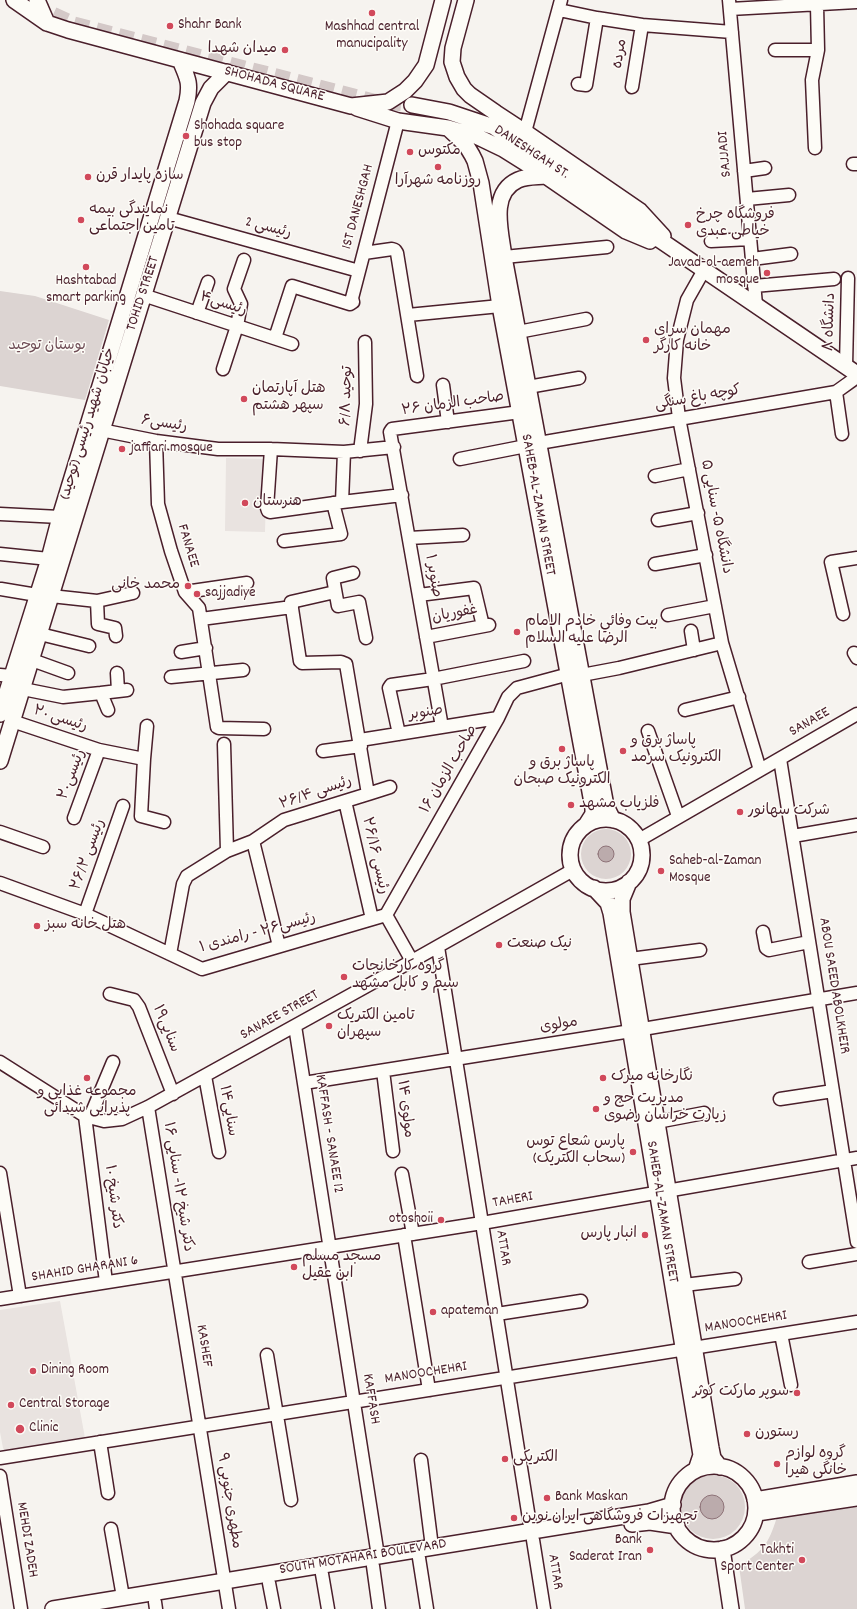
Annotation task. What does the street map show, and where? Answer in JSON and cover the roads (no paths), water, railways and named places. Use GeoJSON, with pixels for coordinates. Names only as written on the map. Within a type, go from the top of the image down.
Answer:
{"type":"FeatureCollection","features":[{"type":"Feature","properties":{"kind":"main road","name":"SHOHADA SQUARE"},"geometry":{"type":"LineString","coordinates":[[25,2],[47,23],[68,30],[351,106],[388,102],[406,91],[415,81],[426,65],[443,0]]}},
{"type":"Feature","properties":{"kind":"main road"},"geometry":{"type":"LineString","coordinates":[[466,0],[453,48],[452,62],[457,77],[470,95],[640,211],[677,251],[853,372]]}},
{"type":"Feature","properties":{"kind":"main road","name":"خیابان شهید رئیسی (توحید)"},"geometry":{"type":"LineString","coordinates":[[6,717],[23,689],[40,634],[49,560],[60,517],[190,89],[189,82],[180,60]]}},
{"type":"Feature","properties":{"kind":"main road","name":"TOHID STREET"},"geometry":{"type":"LineString","coordinates":[[44,595],[101,430],[203,104],[211,88],[227,72]]}},
{"type":"Feature","properties":{"kind":"main road","name":"DANESHGAH ST."},"geometry":{"type":"LineString","coordinates":[[412,105],[449,112],[494,127],[524,146],[639,227],[677,251]]}},
{"type":"Feature","properties":{"kind":"main road"},"geometry":{"type":"LineString","coordinates":[[351,106],[398,121],[448,128],[476,136],[503,149],[546,176],[626,231],[677,251]]}},
{"type":"Feature","properties":{"kind":"main road","name":"SAHEB-AL-ZAMAN STREET"},"geometry":{"type":"LineString","coordinates":[[448,128],[466,145],[475,161],[481,183],[500,306],[520,412],[532,444]]}},
{"type":"Feature","properties":{"kind":"main road"},"geometry":{"type":"LineString","coordinates":[[546,176],[518,180],[508,186],[503,193],[499,212],[504,257],[528,387],[532,444],[575,675],[606,806],[613,820]]}},
{"type":"Feature","properties":{"kind":"main road","name":"خیابان شهید رئیسی (توحید)"},"geometry":{"type":"LineString","coordinates":[[0,761],[6,717],[6,675],[44,595]]}},
{"type":"Feature","properties":{"kind":"main road"},"geometry":{"type":"LineString","coordinates":[[575,675],[593,808],[590,820],[576,834],[572,842],[570,861],[573,870],[582,881],[594,888],[612,890],[629,882],[635,875],[641,862],[639,840],[634,832],[627,825],[613,820],[600,819],[586,825]]}},
{"type":"Feature","properties":{"kind":"main road","name":"SAHEB-AL-ZAMAN STREET"},"geometry":{"type":"LineString","coordinates":[[629,882],[622,899],[622,912],[630,959],[636,1030],[689,1348],[712,1454],[715,1462],[720,1467]]}},
{"type":"Feature","properties":{"kind":"main road","name":"SAHEB-AL-ZAMAN STREET"},"geometry":{"type":"LineString","coordinates":[[594,888],[608,903],[611,913],[657,1122],[663,1192],[684,1285],[689,1348],[701,1455],[696,1470]]}},
{"type":"Feature","properties":{"kind":"main road"},"geometry":{"type":"LineString","coordinates":[[706,1467],[720,1467],[728,1468],[738,1473],[746,1480],[752,1489],[756,1506],[749,1531],[742,1539],[733,1545],[722,1549],[712,1549],[701,1547],[691,1542],[683,1535],[673,1516],[673,1505],[675,1494],[680,1484],[687,1476],[696,1470],[706,1467]]}},
{"type":"Feature","properties":{"kind":"main road"},"geometry":{"type":"LineString","coordinates":[[756,1506],[857,1483]]}},
{"type":"Feature","properties":{"kind":"main road"},"geometry":{"type":"LineString","coordinates":[[756,1506],[857,1498]]}},
{"type":"Feature","properties":{"kind":"main road","name":"SOUTH MOTAHARI BOULEVARD"},"geometry":{"type":"LineString","coordinates":[[53,1609],[124,1598],[225,1586],[375,1561],[419,1558],[649,1512],[673,1505]]}},
{"type":"Feature","properties":{"kind":"main road","name":"SOUTH MOTAHARI BOULEVARD"},"geometry":{"type":"LineString","coordinates":[[109,1609],[155,1605],[225,1586],[270,1583],[322,1574],[432,1547],[650,1522],[677,1526]]}},
{"type":"Feature","properties":{"kind":"main road"},"geometry":{"type":"LineString","coordinates":[[722,1549],[731,1609]]}},
{"type":"Feature","properties":{"kind":"street"},"geometry":{"type":"LineString","coordinates":[[729,4],[817,5],[857,2]]}},
{"type":"Feature","properties":{"kind":"street","name":"SAJJADI"},"geometry":{"type":"LineString","coordinates":[[729,4],[756,305]]}},
{"type":"Feature","properties":{"kind":"street"},"geometry":{"type":"LineString","coordinates":[[525,132],[560,5],[597,18],[642,25],[732,32]]}},
{"type":"Feature","properties":{"kind":"street"},"geometry":{"type":"LineString","coordinates":[[815,148],[812,80],[818,50],[817,5]]}},
{"type":"Feature","properties":{"kind":"street"},"geometry":{"type":"LineString","coordinates":[[578,84],[586,85],[597,18]]}},
{"type":"Feature","properties":{"kind":"street","name":"مرده"},"geometry":{"type":"LineString","coordinates":[[632,88],[642,25]]}},
{"type":"Feature","properties":{"kind":"street"},"geometry":{"type":"LineString","coordinates":[[775,50],[818,50]]}},
{"type":"Feature","properties":{"kind":"street","name":"1ST DANESHGAH"},"geometry":{"type":"LineString","coordinates":[[275,338],[292,286],[350,304],[353,302],[352,298],[398,121]]}},
{"type":"Feature","properties":{"kind":"street"},"geometry":{"type":"LineString","coordinates":[[744,171],[765,168]]}},
{"type":"Feature","properties":{"kind":"street"},"geometry":{"type":"LineString","coordinates":[[747,200],[789,195]]}},
{"type":"Feature","properties":{"kind":"street","name":"رئیسی 2"},"geometry":{"type":"LineString","coordinates":[[168,218],[359,271]]}},
{"type":"Feature","properties":{"kind":"street"},"geometry":{"type":"LineString","coordinates":[[711,241],[750,240]]}},
{"type":"Feature","properties":{"kind":"street"},"geometry":{"type":"LineString","coordinates":[[504,257],[607,247]]}},
{"type":"Feature","properties":{"kind":"street"},"geometry":{"type":"LineString","coordinates":[[364,253],[395,250],[408,315],[417,376]]}},
{"type":"Feature","properties":{"kind":"street"},"geometry":{"type":"LineString","coordinates":[[752,259],[791,254]]}},
{"type":"Feature","properties":{"kind":"street"},"geometry":{"type":"LineString","coordinates":[[223,370],[237,326],[241,304],[234,289],[244,260]]}},
{"type":"Feature","properties":{"kind":"street","name":"دانشگاه ۵- سنایی ۵"},"geometry":{"type":"LineString","coordinates":[[704,270],[687,300],[677,340],[674,378],[679,418],[722,643],[760,770]]}},
{"type":"Feature","properties":{"kind":"street","name":"دانشگاه ۸"},"geometry":{"type":"LineString","coordinates":[[848,278],[853,372]]}},
{"type":"Feature","properties":{"kind":"street"},"geometry":{"type":"LineString","coordinates":[[754,286],[834,280]]}},
{"type":"Feature","properties":{"kind":"street"},"geometry":{"type":"LineString","coordinates":[[197,313],[208,282]]}},
{"type":"Feature","properties":{"kind":"street","name":"رئیسی۴"},"geometry":{"type":"LineString","coordinates":[[143,295],[292,344]]}},
{"type":"Feature","properties":{"kind":"street"},"geometry":{"type":"LineString","coordinates":[[408,315],[500,306]]}},
{"type":"Feature","properties":{"kind":"street"},"geometry":{"type":"LineString","coordinates":[[518,332],[586,319]]}},
{"type":"Feature","properties":{"kind":"street","name":"توحید ۶/۸"},"geometry":{"type":"LineString","coordinates":[[360,451],[366,404],[365,342]]}},
{"type":"Feature","properties":{"kind":"street","name":"کوچه باغ سنگی"},"geometry":{"type":"LineString","coordinates":[[460,459],[532,444],[836,392],[853,372]]}},
{"type":"Feature","properties":{"kind":"street"},"geometry":{"type":"LineString","coordinates":[[528,387],[579,378]]}},
{"type":"Feature","properties":{"kind":"street"},"geometry":{"type":"LineString","coordinates":[[443,385],[448,422]]}},
{"type":"Feature","properties":{"kind":"street"},"geometry":{"type":"LineString","coordinates":[[836,392],[842,434]]}},
{"type":"Feature","properties":{"kind":"street","name":"صاحب الزمان ۲۶"},"geometry":{"type":"LineString","coordinates":[[391,430],[520,412]]}},
{"type":"Feature","properties":{"kind":"street","name":"رئیسی۶"},"geometry":{"type":"LineString","coordinates":[[101,430],[156,441],[218,449],[271,449],[344,452],[394,447]]}},
{"type":"Feature","properties":{"kind":"street","name":"صنوبر ۱"},"geometry":{"type":"LineString","coordinates":[[391,430],[442,727]]}},
{"type":"Feature","properties":{"kind":"street","name":"FANAEE"},"geometry":{"type":"LineString","coordinates":[[156,441],[158,504],[171,551],[185,592],[199,608],[217,727],[264,729]]}},
{"type":"Feature","properties":{"kind":"street"},"geometry":{"type":"LineString","coordinates":[[271,449],[268,510],[270,512],[338,502],[402,495]]}},
{"type":"Feature","properties":{"kind":"street"},"geometry":{"type":"LineString","coordinates":[[284,541],[341,534],[338,502],[344,452]]}},
{"type":"Feature","properties":{"kind":"street"},"geometry":{"type":"LineString","coordinates":[[655,476],[689,469]]}},
{"type":"Feature","properties":{"kind":"street"},"geometry":{"type":"LineString","coordinates":[[658,520],[698,513]]}},
{"type":"Feature","properties":{"kind":"street"},"geometry":{"type":"LineString","coordinates":[[0,514],[60,517]]}},
{"type":"Feature","properties":{"kind":"street"},"geometry":{"type":"LineString","coordinates":[[409,538],[463,535]]}},
{"type":"Feature","properties":{"kind":"street"},"geometry":{"type":"LineString","coordinates":[[0,554],[49,560]]}},
{"type":"Feature","properties":{"kind":"street"},"geometry":{"type":"LineString","coordinates":[[655,564],[706,555]]}},
{"type":"Feature","properties":{"kind":"street"},"geometry":{"type":"LineString","coordinates":[[843,614],[831,562],[857,558]]}},
{"type":"Feature","properties":{"kind":"street"},"geometry":{"type":"LineString","coordinates":[[353,573],[333,578],[335,592],[338,606],[359,602],[366,638]]}},
{"type":"Feature","properties":{"kind":"street"},"geometry":{"type":"LineString","coordinates":[[185,592],[247,583]]}},
{"type":"Feature","properties":{"kind":"street","name":"غفوریان"},"geometry":{"type":"LineString","coordinates":[[419,595],[474,588],[486,625],[426,637]]}},
{"type":"Feature","properties":{"kind":"street"},"geometry":{"type":"LineString","coordinates":[[1,589],[97,601],[133,593]]}},
{"type":"Feature","properties":{"kind":"street"},"geometry":{"type":"LineString","coordinates":[[201,619],[292,604],[335,592]]}},
{"type":"Feature","properties":{"kind":"street"},"geometry":{"type":"LineString","coordinates":[[97,601],[98,624],[115,628],[116,636]]}},
{"type":"Feature","properties":{"kind":"street","name":"رئیسی ۲۶/۴"},"geometry":{"type":"LineString","coordinates":[[170,954],[184,880],[228,851],[253,842],[284,820],[368,794],[346,664],[302,663],[292,604]]}},
{"type":"Feature","properties":{"kind":"street"},"geometry":{"type":"LineString","coordinates":[[668,613],[715,606]]}},
{"type":"Feature","properties":{"kind":"street"},"geometry":{"type":"LineString","coordinates":[[691,631],[694,650]]}},
{"type":"Feature","properties":{"kind":"street"},"geometry":{"type":"LineString","coordinates":[[40,634],[89,646]]}},
{"type":"Feature","properties":{"kind":"street","name":"صاحب الزمان ۱۶"},"geometry":{"type":"LineString","coordinates":[[386,915],[498,718],[508,697],[517,688],[722,643]]}},
{"type":"Feature","properties":{"kind":"street"},"geometry":{"type":"LineString","coordinates":[[181,652],[206,648]]}},
{"type":"Feature","properties":{"kind":"street"},"geometry":{"type":"LineString","coordinates":[[32,660],[68,673]]}},
{"type":"Feature","properties":{"kind":"street"},"geometry":{"type":"LineString","coordinates":[[399,734],[390,686],[524,661]]}},
{"type":"Feature","properties":{"kind":"street"},"geometry":{"type":"LineString","coordinates":[[171,677],[243,670]]}},
{"type":"Feature","properties":{"kind":"street"},"geometry":{"type":"LineString","coordinates":[[23,689],[63,697],[122,691],[117,673]]}},
{"type":"Feature","properties":{"kind":"street"},"geometry":{"type":"LineString","coordinates":[[101,693],[108,710]]}},
{"type":"Feature","properties":{"kind":"street"},"geometry":{"type":"LineString","coordinates":[[685,710],[739,697]]}},
{"type":"Feature","properties":{"kind":"street","name":"رئیسی ۲۰"},"geometry":{"type":"LineString","coordinates":[[6,717],[99,750]]}},
{"type":"Feature","properties":{"kind":"street","name":"صنوبر"},"geometry":{"type":"LineString","coordinates":[[324,751],[399,734],[498,718]]}},
{"type":"Feature","properties":{"kind":"street","name":"SANAEE"},"geometry":{"type":"LineString","coordinates":[[780,760],[855,720]]}},
{"type":"Feature","properties":{"kind":"street"},"geometry":{"type":"LineString","coordinates":[[147,726],[142,816],[164,822]]}},
{"type":"Feature","properties":{"kind":"street"},"geometry":{"type":"LineString","coordinates":[[648,731],[678,816]]}},
{"type":"Feature","properties":{"kind":"street"},"geometry":{"type":"LineString","coordinates":[[224,744],[228,851]]}},
{"type":"Feature","properties":{"kind":"street","name":"رئیسی۲۰"},"geometry":{"type":"LineString","coordinates":[[74,818],[99,750],[144,759]]}},
{"type":"Feature","properties":{"kind":"street"},"geometry":{"type":"LineString","coordinates":[[639,840],[678,816],[780,760]]}},
{"type":"Feature","properties":{"kind":"street","name":"ABOU SAEED ABOLKHEIR"},"geometry":{"type":"LineString","coordinates":[[780,760],[857,1242]]}},
{"type":"Feature","properties":{"kind":"street"},"geometry":{"type":"LineString","coordinates":[[368,794],[390,787]]}},
{"type":"Feature","properties":{"kind":"street","name":"رئیسی ۲۶/۱۶"},"geometry":{"type":"LineString","coordinates":[[345,800],[372,919]]}},
{"type":"Feature","properties":{"kind":"street","name":"رئیسی ۲۶/۲"},"geometry":{"type":"LineString","coordinates":[[85,914],[123,806]]}},
{"type":"Feature","properties":{"kind":"street"},"geometry":{"type":"LineString","coordinates":[[793,836],[857,825]]}},
{"type":"Feature","properties":{"kind":"street"},"geometry":{"type":"LineString","coordinates":[[0,832],[43,847]]}},
{"type":"Feature","properties":{"kind":"street"},"geometry":{"type":"LineString","coordinates":[[253,842],[279,946]]}},
{"type":"Feature","properties":{"kind":"street","name":"SANAEE STREET"},"geometry":{"type":"LineString","coordinates":[[0,1062],[88,1116],[104,1121],[122,1119],[148,1108],[438,947],[573,870]]}},
{"type":"Feature","properties":{"kind":"street","name":"رئیسی۲۶ - رامندی ۱"},"geometry":{"type":"LineString","coordinates":[[0,883],[85,914],[202,969],[386,915]]}},
{"type":"Feature","properties":{"kind":"street"},"geometry":{"type":"LineString","coordinates":[[386,915],[412,961]]}},
{"type":"Feature","properties":{"kind":"street"},"geometry":{"type":"LineString","coordinates":[[763,932],[766,948],[769,950],[809,942]]}},
{"type":"Feature","properties":{"kind":"street","name":"ATTAR"},"geometry":{"type":"LineString","coordinates":[[438,947],[544,1609]]}},
{"type":"Feature","properties":{"kind":"street"},"geometry":{"type":"LineString","coordinates":[[630,959],[700,950]]}},
{"type":"Feature","properties":{"kind":"street","name":"مولوی"},"geometry":{"type":"LineString","coordinates":[[304,1083],[857,993]]}},
{"type":"Feature","properties":{"kind":"street","name":"سنایی۱۹"},"geometry":{"type":"LineString","coordinates":[[110,994],[134,1000],[139,1007],[173,1094]]}},
{"type":"Feature","properties":{"kind":"street","name":"KAFFASH - SANAEE 12"},"geometry":{"type":"LineString","coordinates":[[295,1026],[330,1247]]}},
{"type":"Feature","properties":{"kind":"street"},"geometry":{"type":"LineString","coordinates":[[88,1116],[113,1062]]}},
{"type":"Feature","properties":{"kind":"street","name":"مولوی ۱۴"},"geometry":{"type":"LineString","coordinates":[[383,1071],[394,1151]]}},
{"type":"Feature","properties":{"kind":"street","name":"سنایی۱۴"},"geometry":{"type":"LineString","coordinates":[[205,1076],[219,1152]]}},
{"type":"Feature","properties":{"kind":"street"},"geometry":{"type":"LineString","coordinates":[[780,1099],[833,1091]]}},
{"type":"Feature","properties":{"kind":"street","name":"دکتر شیخ ۱۲- سنایی ۱۶"},"geometry":{"type":"LineString","coordinates":[[148,1108],[174,1272]]}},
{"type":"Feature","properties":{"kind":"street"},"geometry":{"type":"LineString","coordinates":[[657,1122],[704,1113]]}},
{"type":"Feature","properties":{"kind":"street","name":"دکتر شیخ ۱۰"},"geometry":{"type":"LineString","coordinates":[[88,1116],[106,1282]]}},
{"type":"Feature","properties":{"kind":"street","name":"TAHERI"},"geometry":{"type":"LineString","coordinates":[[174,1272],[482,1223],[857,1158]]}},
{"type":"Feature","properties":{"kind":"street"},"geometry":{"type":"LineString","coordinates":[[402,1174],[408,1234],[429,1390]]}},
{"type":"Feature","properties":{"kind":"street"},"geometry":{"type":"LineString","coordinates":[[0,1175],[20,1296]]}},
{"type":"Feature","properties":{"kind":"street","name":"KAFFASH"},"geometry":{"type":"LineString","coordinates":[[330,1247],[354,1402],[380,1609]]}},
{"type":"Feature","properties":{"kind":"street"},"geometry":{"type":"LineString","coordinates":[[809,1262],[857,1254]]}},
{"type":"Feature","properties":{"kind":"street","name":"SHAHID GHARANI 6"},"geometry":{"type":"LineString","coordinates":[[0,1299],[174,1272]]}},
{"type":"Feature","properties":{"kind":"street","name":"KASHEF"},"geometry":{"type":"LineString","coordinates":[[174,1272],[200,1426]]}},
{"type":"Feature","properties":{"kind":"street"},"geometry":{"type":"LineString","coordinates":[[684,1285],[735,1279]]}},
{"type":"Feature","properties":{"kind":"street"},"geometry":{"type":"LineString","coordinates":[[497,1314],[582,1302]]}},
{"type":"Feature","properties":{"kind":"street","name":"MANOOCHEHRI"},"geometry":{"type":"LineString","coordinates":[[0,1458],[857,1322]]}},
{"type":"Feature","properties":{"kind":"street"},"geometry":{"type":"LineString","coordinates":[[781,1334],[791,1385]]}},
{"type":"Feature","properties":{"kind":"street"},"geometry":{"type":"LineString","coordinates":[[267,1355],[291,1500]]}},
{"type":"Feature","properties":{"kind":"street","name":"مطهری جنوبی ۹"},"geometry":{"type":"LineString","coordinates":[[200,1426],[229,1609]]}},
{"type":"Feature","properties":{"kind":"street"},"geometry":{"type":"LineString","coordinates":[[100,1442],[108,1493]]}},
{"type":"Feature","properties":{"kind":"street"},"geometry":{"type":"LineString","coordinates":[[421,1460],[432,1547]]}},
{"type":"Feature","properties":{"kind":"street","name":"MEHDI ZADEH"},"geometry":{"type":"LineString","coordinates":[[0,1476],[21,1609]]}},
{"type":"Feature","properties":{"kind":"street"},"geometry":{"type":"LineString","coordinates":[[112,1529],[124,1598]]}},
{"type":"Feature","properties":{"kind":"street"},"geometry":{"type":"LineString","coordinates":[[419,1558],[427,1609]]}},
{"type":"Feature","properties":{"kind":"street"},"geometry":{"type":"LineString","coordinates":[[322,1574],[328,1609]]}},
{"type":"Feature","properties":{"kind":"street"},"geometry":{"type":"LineString","coordinates":[[270,1583],[274,1609]]}},
{"type":"Feature","properties":{"kind":"tunnel"},"geometry":{"type":"LineString","coordinates":[[34,2],[42,9],[74,24],[373,101],[412,105]]}},
{"type":"Feature","properties":{"kind":"place","name":"Mashhad central manucipality"},"geometry":{"type":"Point","coordinates":[372,13]}},
{"type":"Feature","properties":{"kind":"place","name":"Shahr Bank"},"geometry":{"type":"Point","coordinates":[170,26]}},
{"type":"Feature","properties":{"kind":"place","name":"میدان شهدا"},"geometry":{"type":"Point","coordinates":[285,50]}},
{"type":"Feature","properties":{"kind":"place","name":"Shohada square bus stop"},"geometry":{"type":"Point","coordinates":[186,136]}},
{"type":"Feature","properties":{"kind":"place","name":"مکتوس"},"geometry":{"type":"Point","coordinates":[410,152]}},
{"type":"Feature","properties":{"kind":"place","name":"روزنامه شهرآرا"},"geometry":{"type":"Point","coordinates":[438,167]}},
{"type":"Feature","properties":{"kind":"place","name":"سازه پایدار قرن"},"geometry":{"type":"Point","coordinates":[88,177]}},
{"type":"Feature","properties":{"kind":"place","name":"نمایندگی بیمه تامین اجتماعی"},"geometry":{"type":"Point","coordinates":[81,220]}},
{"type":"Feature","properties":{"kind":"place","name":"فروشگاه چرخ خیاطی عبدی"},"geometry":{"type":"Point","coordinates":[688,225]}},
{"type":"Feature","properties":{"kind":"place","name":"Hashtabad smart parking"},"geometry":{"type":"Point","coordinates":[86,267]}},
{"type":"Feature","properties":{"kind":"place","name":"Javad-ol-aemeh mosque"},"geometry":{"type":"Point","coordinates":[767,273]}},
{"type":"Feature","properties":{"kind":"place","name":"مهمان سرای خانه کارگر"},"geometry":{"type":"Point","coordinates":[646,340]}},
{"type":"Feature","properties":{"kind":"place","name":"هتل آپارتمان سپهر هشتم"},"geometry":{"type":"Point","coordinates":[244,399]}},
{"type":"Feature","properties":{"kind":"place","name":"jaffari mosque"},"geometry":{"type":"Point","coordinates":[122,449]}},
{"type":"Feature","properties":{"kind":"place","name":"هنرستان"},"geometry":{"type":"Point","coordinates":[245,503]}},
{"type":"Feature","properties":{"kind":"place","name":"محمد خانی"},"geometry":{"type":"Point","coordinates":[188,586]}},
{"type":"Feature","properties":{"kind":"place","name":"sajjadiye"},"geometry":{"type":"Point","coordinates":[197,594]}},
{"type":"Feature","properties":{"kind":"place","name":"بيت وفائي خادم الامام الرضا عليه السلام"},"geometry":{"type":"Point","coordinates":[517,632]}},
{"type":"Feature","properties":{"kind":"place","name":"پاساژ برق و الکترونیک صبحان"},"geometry":{"type":"Point","coordinates":[562,749]}},
{"type":"Feature","properties":{"kind":"place","name":"پاساژ برق و الکترونیک سرمد"},"geometry":{"type":"Point","coordinates":[623,751]}},
{"type":"Feature","properties":{"kind":"place","name":"فلزیاب مشهد"},"geometry":{"type":"Point","coordinates":[571,805]}},
{"type":"Feature","properties":{"kind":"place","name":"شرکت سهانور"},"geometry":{"type":"Point","coordinates":[740,812]}},
{"type":"Feature","properties":{"kind":"place","name":"Saheb-al-Zaman Mosque"},"geometry":{"type":"Point","coordinates":[661,871]}},
{"type":"Feature","properties":{"kind":"place","name":"هتل خانه سبز"},"geometry":{"type":"Point","coordinates":[37,926]}},
{"type":"Feature","properties":{"kind":"place","name":"نیک صنعت"},"geometry":{"type":"Point","coordinates":[499,945]}},
{"type":"Feature","properties":{"kind":"place","name":"گروه کارخانجات سیم و کابل مشهد"},"geometry":{"type":"Point","coordinates":[344,977]}},
{"type":"Feature","properties":{"kind":"place","name":"تامین الکتریک سپهران"},"geometry":{"type":"Point","coordinates":[329,1026]}},
{"type":"Feature","properties":{"kind":"place","name":"مجموعه غذایی و پذیرایی شیدائی"},"geometry":{"type":"Point","coordinates":[87,1078]}},
{"type":"Feature","properties":{"kind":"place","name":"نگارخانه میرک"},"geometry":{"type":"Point","coordinates":[603,1078]}},
{"type":"Feature","properties":{"kind":"place","name":"مدیریت حج و زیارت خراسان رضوی"},"geometry":{"type":"Point","coordinates":[596,1109]}},
{"type":"Feature","properties":{"kind":"place","name":"پارس شعاع توس (سحاب الکتریک)"},"geometry":{"type":"Point","coordinates":[633,1152]}},
{"type":"Feature","properties":{"kind":"place","name":"otoshoii"},"geometry":{"type":"Point","coordinates":[441,1220]}},
{"type":"Feature","properties":{"kind":"place","name":"انبار پارس"},"geometry":{"type":"Point","coordinates":[645,1235]}},
{"type":"Feature","properties":{"kind":"place","name":"مسجد مسلم ابن عقیل"},"geometry":{"type":"Point","coordinates":[294,1267]}},
{"type":"Feature","properties":{"kind":"place","name":"apateman"},"geometry":{"type":"Point","coordinates":[433,1312]}},
{"type":"Feature","properties":{"kind":"place","name":"Dining Room"},"geometry":{"type":"Point","coordinates":[33,1371]}},
{"type":"Feature","properties":{"kind":"place","name":"سوپر مارکت کوثر"},"geometry":{"type":"Point","coordinates":[797,1393]}},
{"type":"Feature","properties":{"kind":"place","name":"Central Storage"},"geometry":{"type":"Point","coordinates":[11,1405]}},
{"type":"Feature","properties":{"kind":"place","name":"Clinic"},"geometry":{"type":"Point","coordinates":[20,1429]}},
{"type":"Feature","properties":{"kind":"place","name":"رستورن"},"geometry":{"type":"Point","coordinates":[747,1434]}},
{"type":"Feature","properties":{"kind":"place","name":"الکتریکی"},"geometry":{"type":"Point","coordinates":[505,1459]}},
{"type":"Feature","properties":{"kind":"place","name":"گروه لوازم خانگی هیرا"},"geometry":{"type":"Point","coordinates":[777,1464]}},
{"type":"Feature","properties":{"kind":"place","name":"Bank Maskan"},"geometry":{"type":"Point","coordinates":[547,1498]}},
{"type":"Feature","properties":{"kind":"place","name":"تجهیزات فروشگاهی ایران نوین"},"geometry":{"type":"Point","coordinates":[514,1518]}},
{"type":"Feature","properties":{"kind":"place","name":"Bank Saderat Iran"},"geometry":{"type":"Point","coordinates":[650,1550]}},
{"type":"Feature","properties":{"kind":"place","name":"Takhti Sport Center"},"geometry":{"type":"Point","coordinates":[802,1560]}},
{"type":"Feature","properties":{"kind":"park label","name":"بوستان توحید"},"geometry":{"type":"Point","coordinates":[47,347]}}]}
